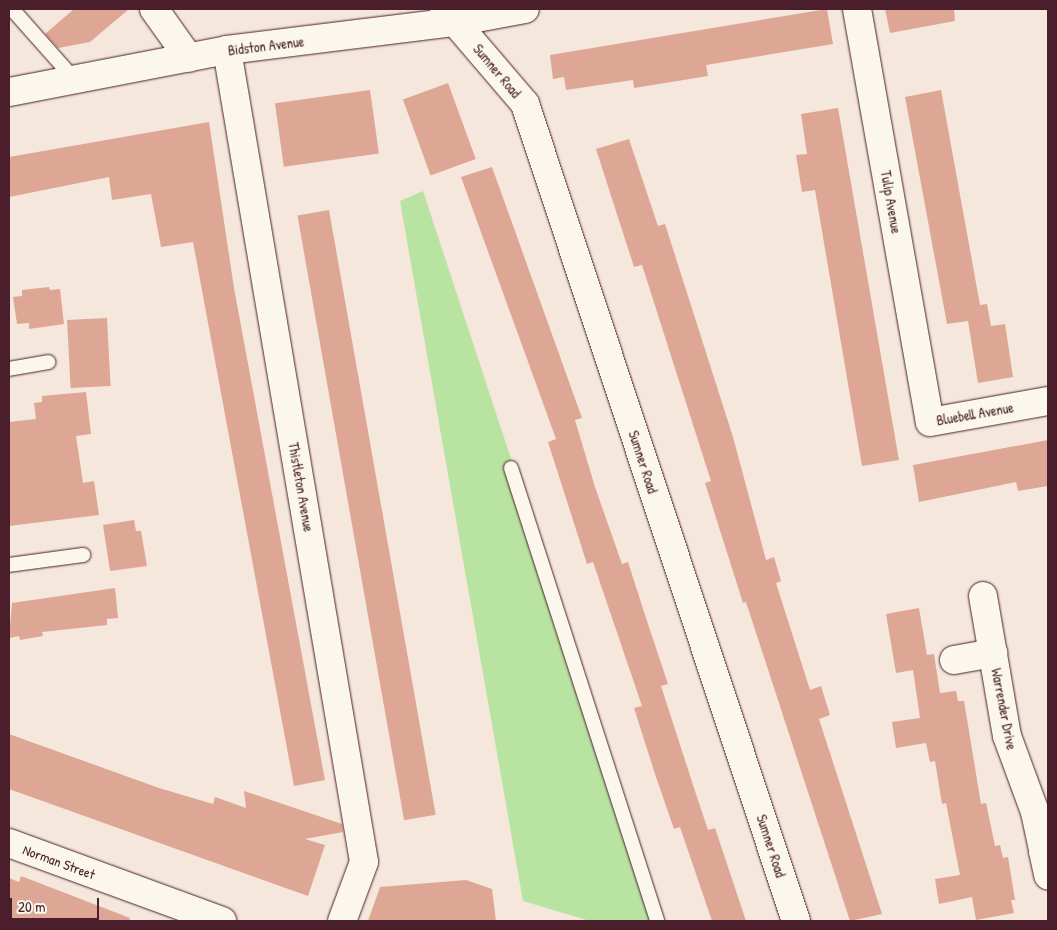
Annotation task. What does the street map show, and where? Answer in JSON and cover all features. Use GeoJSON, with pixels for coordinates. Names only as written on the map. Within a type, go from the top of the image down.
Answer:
{"type":"FeatureCollection","features":[{"type":"Feature","properties":{"kind":"street"},"geometry":{"type":"LineString","coordinates":[[154,9],[189,58]]}},
{"type":"Feature","properties":{"kind":"street","name":"Bidston Avenue"},"geometry":{"type":"LineString","coordinates":[[9,92],[76,81],[227,50],[450,15],[525,9]]}},
{"type":"Feature","properties":{"kind":"street","name":"Tulip Avenue"},"geometry":{"type":"LineString","coordinates":[[857,9],[925,394]]}},
{"type":"Feature","properties":{"kind":"street","name":"Sumner Road"},"geometry":{"type":"LineString","coordinates":[[450,15],[525,104],[796,921]]}},
{"type":"Feature","properties":{"kind":"street","name":"Thistleton Avenue"},"geometry":{"type":"LineString","coordinates":[[227,50],[364,862],[342,921]]}},
{"type":"Feature","properties":{"kind":"street","name":"Bluebell Avenue"},"geometry":{"type":"LineString","coordinates":[[925,394],[930,422],[1048,401]]}},
{"type":"Feature","properties":{"kind":"street","name":"Warrender Drive"},"geometry":{"type":"LineString","coordinates":[[983,596],[1008,736],[1035,812],[1046,859]]}},
{"type":"Feature","properties":{"kind":"street","name":"Warrender Drive"},"geometry":{"type":"LineString","coordinates":[[954,660],[993,653]]}},
{"type":"Feature","properties":{"kind":"street","name":"Norman Street"},"geometry":{"type":"LineString","coordinates":[[9,843],[207,919]]}},
{"type":"Feature","properties":{"kind":"lane"},"geometry":{"type":"LineString","coordinates":[[12,9],[76,81]]}},
{"type":"Feature","properties":{"kind":"lane"},"geometry":{"type":"LineString","coordinates":[[9,369],[48,362]]}},
{"type":"Feature","properties":{"kind":"lane"},"geometry":{"type":"LineString","coordinates":[[511,468],[656,921]]}},
{"type":"Feature","properties":{"kind":"lane"},"geometry":{"type":"LineString","coordinates":[[9,565],[83,555]]}},
{"type":"Feature","properties":{"kind":"green space"},"geometry":{"type":"Polygon","coordinates":[[[423,191],[663,921],[590,921],[523,901],[400,201],[423,191]]]}},
{"type":"Feature","properties":{"kind":"building"},"geometry":{"type":"Polygon","coordinates":[[[74,9],[129,9],[90,42],[58,48],[45,34],[74,9]]]}},
{"type":"Feature","properties":{"kind":"building"},"geometry":{"type":"Polygon","coordinates":[[[827,9],[833,44],[706,65],[708,76],[634,88],[633,80],[566,90],[564,77],[553,79],[550,55],[827,9]]]}},
{"type":"Feature","properties":{"kind":"building"},"geometry":{"type":"Polygon","coordinates":[[[885,9],[954,9],[955,21],[890,33],[885,9]]]}},
{"type":"Feature","properties":{"kind":"building"},"geometry":{"type":"Polygon","coordinates":[[[448,83],[476,159],[431,176],[403,99],[448,83]]]}},
{"type":"Feature","properties":{"kind":"building"},"geometry":{"type":"Polygon","coordinates":[[[370,90],[379,153],[284,167],[275,103],[370,90]]]}},
{"type":"Feature","properties":{"kind":"building"},"geometry":{"type":"Polygon","coordinates":[[[941,90],[980,305],[987,304],[991,326],[1005,324],[1013,377],[978,383],[968,321],[947,324],[905,97],[941,90]]]}},
{"type":"Feature","properties":{"kind":"building"},"geometry":{"type":"Polygon","coordinates":[[[838,108],[899,460],[862,466],[815,190],[802,192],[796,155],[807,154],[801,114],[838,108]]]}},
{"type":"Feature","properties":{"kind":"building"},"geometry":{"type":"Polygon","coordinates":[[[209,122],[234,288],[325,780],[294,786],[193,242],[161,247],[151,194],[112,200],[109,177],[9,197],[9,157],[209,122]]]}},
{"type":"Feature","properties":{"kind":"building"},"geometry":{"type":"Polygon","coordinates":[[[629,139],[658,226],[665,224],[733,437],[766,560],[774,557],[781,581],[776,583],[810,690],[821,686],[830,715],[819,719],[882,914],[850,921],[746,602],[743,603],[705,483],[711,481],[642,265],[634,267],[596,149],[629,139]]]}},
{"type":"Feature","properties":{"kind":"building"},"geometry":{"type":"Polygon","coordinates":[[[492,167],[582,418],[575,420],[595,487],[622,564],[628,562],[668,684],[661,686],[708,830],[715,828],[746,921],[712,921],[680,827],[674,829],[655,774],[634,708],[642,706],[593,562],[587,564],[548,442],[556,439],[461,177],[492,167]]]}},
{"type":"Feature","properties":{"kind":"building"},"geometry":{"type":"Polygon","coordinates":[[[329,210],[436,815],[404,820],[297,216],[329,210]]]}},
{"type":"Feature","properties":{"kind":"building"},"geometry":{"type":"Polygon","coordinates":[[[49,287],[50,290],[60,289],[64,324],[29,329],[29,323],[17,324],[13,297],[22,296],[22,290],[49,287]]]}},
{"type":"Feature","properties":{"kind":"building"},"geometry":{"type":"Polygon","coordinates":[[[107,318],[111,386],[71,388],[67,320],[107,318]]]}},
{"type":"Feature","properties":{"kind":"building"},"geometry":{"type":"Polygon","coordinates":[[[86,392],[91,434],[76,436],[83,483],[94,481],[99,515],[9,526],[9,422],[36,419],[34,403],[42,402],[42,396],[86,392]]]}},
{"type":"Feature","properties":{"kind":"building"},"geometry":{"type":"Polygon","coordinates":[[[1048,440],[1048,486],[1018,491],[1016,482],[919,502],[913,465],[1048,440]]]}},
{"type":"Feature","properties":{"kind":"building"},"geometry":{"type":"Polygon","coordinates":[[[134,520],[136,531],[141,531],[147,566],[110,571],[103,525],[134,520]]]}},
{"type":"Feature","properties":{"kind":"building"},"geometry":{"type":"Polygon","coordinates":[[[115,588],[118,618],[107,619],[107,625],[42,632],[43,636],[20,640],[19,636],[9,638],[12,603],[115,588]]]}},
{"type":"Feature","properties":{"kind":"building"},"geometry":{"type":"Polygon","coordinates":[[[919,608],[927,655],[934,654],[940,693],[956,691],[958,701],[964,701],[981,804],[986,803],[995,846],[1000,845],[1003,858],[1008,857],[1015,900],[1011,900],[1014,913],[976,920],[972,897],[939,904],[935,879],[960,875],[946,803],[942,804],[935,761],[930,762],[926,743],[896,748],[892,722],[920,718],[913,670],[896,673],[886,614],[919,608]]]}},
{"type":"Feature","properties":{"kind":"building"},"geometry":{"type":"Polygon","coordinates":[[[9,734],[159,788],[213,804],[215,797],[246,808],[244,791],[342,824],[343,832],[305,839],[325,845],[308,896],[9,789],[9,734]]]}},
{"type":"Feature","properties":{"kind":"building"},"geometry":{"type":"Polygon","coordinates":[[[21,876],[130,918],[129,921],[9,921],[9,878],[19,882],[21,876]]]}},
{"type":"Feature","properties":{"kind":"building"},"geometry":{"type":"Polygon","coordinates":[[[466,880],[492,889],[496,921],[368,921],[380,887],[466,880]]]}}]}
